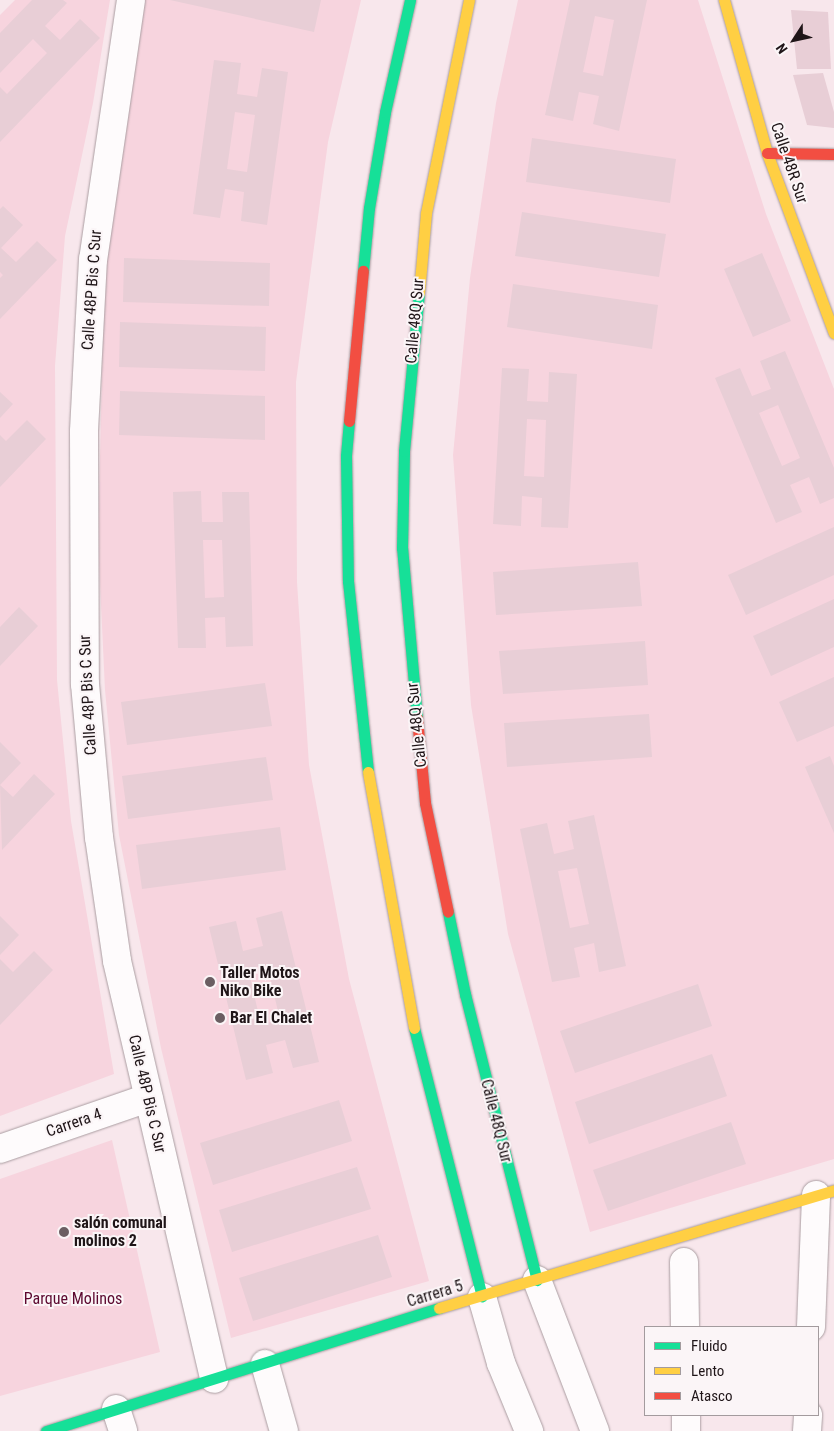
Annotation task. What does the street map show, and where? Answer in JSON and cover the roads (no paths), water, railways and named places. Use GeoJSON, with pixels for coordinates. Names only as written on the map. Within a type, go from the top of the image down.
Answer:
{"type":"FeatureCollection","features":[{"type":"Feature","properties":{"kind":"main road"},"geometry":{"type":"LineString","coordinates":[[410,0],[385,112],[369,208],[346,456],[348,581],[363,742],[411,1016],[482,1297]]}},
{"type":"Feature","properties":{"kind":"main road","name":"Calle 48Q Sur"},"geometry":{"type":"LineString","coordinates":[[469,0],[426,213],[404,451],[402,548],[425,804],[465,994],[537,1280]]}},
{"type":"Feature","properties":{"kind":"main road","name":"Calle 48R Sur"},"geometry":{"type":"LineString","coordinates":[[724,0],[767,153],[831,318]]}},
{"type":"Feature","properties":{"kind":"main road"},"geometry":{"type":"LineString","coordinates":[[767,153],[834,154]]}},
{"type":"Feature","properties":{"kind":"main road","name":"Carrera 5"},"geometry":{"type":"LineString","coordinates":[[46,1431],[119,1420],[214,1380],[537,1280],[615,1253],[825,1193]]}},
{"type":"Feature","properties":{"kind":"street","name":"Calle 48P Bis C Sur"},"geometry":{"type":"LineString","coordinates":[[131,0],[93,259],[84,441],[85,677],[99,837],[118,961],[214,1380]]}},
{"type":"Feature","properties":{"kind":"street","name":"Carrera 4"},"geometry":{"type":"LineString","coordinates":[[0,1149],[148,1098]]}},
{"type":"Feature","properties":{"kind":"street"},"geometry":{"type":"LineString","coordinates":[[811,1326],[825,1193]]}},
{"type":"Feature","properties":{"kind":"street"},"geometry":{"type":"LineString","coordinates":[[684,1262],[685,1326]]}},
{"type":"Feature","properties":{"kind":"street","name":"Calle 48Q Sur"},"geometry":{"type":"LineString","coordinates":[[537,1280],[595,1431]]}},
{"type":"Feature","properties":{"kind":"street"},"geometry":{"type":"LineString","coordinates":[[482,1297],[501,1363],[529,1431]]}},
{"type":"Feature","properties":{"kind":"street"},"geometry":{"type":"LineString","coordinates":[[265,1364],[284,1431]]}},
{"type":"Feature","properties":{"kind":"street"},"geometry":{"type":"LineString","coordinates":[[686,1416],[686,1431]]}},
{"type":"Feature","properties":{"kind":"street"},"geometry":{"type":"LineString","coordinates":[[808,1416],[808,1431]]}},
{"type":"Feature","properties":{"kind":"place","name":"Taller Motos Niko Bike"},"geometry":{"type":"Point","coordinates":[210,982]}},
{"type":"Feature","properties":{"kind":"place","name":"Bar El Chalet"},"geometry":{"type":"Point","coordinates":[220,1018]}},
{"type":"Feature","properties":{"kind":"place","name":"salón comunal molinos 2"},"geometry":{"type":"Point","coordinates":[64,1232]}},
{"type":"Feature","properties":{"kind":"park label","name":"Parque Molinos"},"geometry":{"type":"Point","coordinates":[73,1299]}}]}
